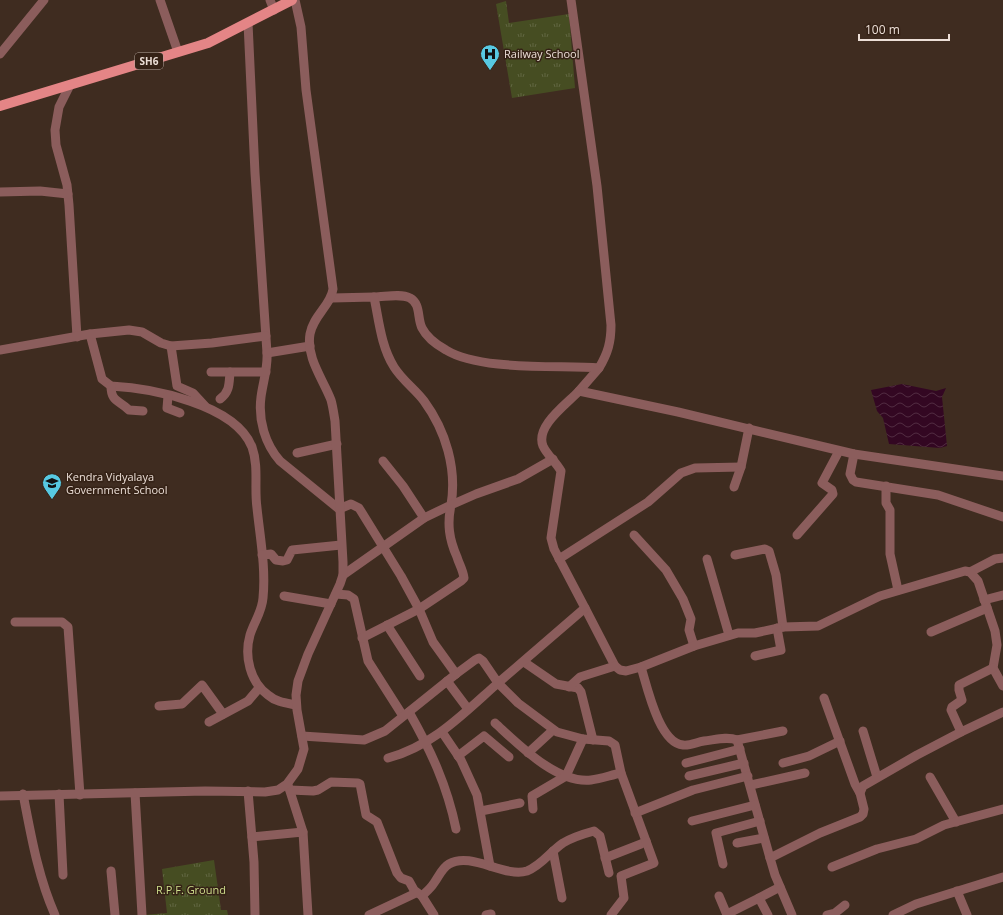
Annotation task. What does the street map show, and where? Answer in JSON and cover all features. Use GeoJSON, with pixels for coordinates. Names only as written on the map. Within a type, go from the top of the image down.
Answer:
{"type":"FeatureCollection","features":[{"type":"Feature","properties":{"kind":"main road","name":"SH6"},"geometry":{"type":"LineString","coordinates":[[0,106],[208,43],[294,0]]}},
{"type":"Feature","properties":{"kind":"street"},"geometry":{"type":"LineString","coordinates":[[0,54],[44,0]]}},
{"type":"Feature","properties":{"kind":"street"},"geometry":{"type":"LineString","coordinates":[[160,0],[178,52]]}},
{"type":"Feature","properties":{"kind":"street"},"geometry":{"type":"LineString","coordinates":[[270,0],[274,10]]}},
{"type":"Feature","properties":{"kind":"street"},"geometry":{"type":"LineString","coordinates":[[294,0],[301,27],[306,90],[333,289],[332,298],[314,322],[310,335],[310,346],[314,363],[332,402],[337,444],[339,509],[342,545],[342,575],[336,594],[302,670],[296,695],[296,705],[304,749],[301,760],[289,787],[303,832],[308,915]]}},
{"type":"Feature","properties":{"kind":"street"},"geometry":{"type":"LineString","coordinates":[[572,0],[597,186],[611,325],[611,341],[607,356],[599,368],[543,428],[542,444],[561,471],[551,538],[559,559],[615,666],[620,670],[626,671],[641,667],[694,646],[729,635],[755,633],[780,628],[818,626],[880,596],[965,571],[970,572],[995,559],[1003,558]]}},
{"type":"Feature","properties":{"kind":"street"},"geometry":{"type":"LineString","coordinates":[[248,23],[254,173],[268,353],[261,398],[264,431],[268,444],[280,461],[339,509]]}},
{"type":"Feature","properties":{"kind":"street"},"geometry":{"type":"LineString","coordinates":[[70,86],[59,107],[55,130],[68,194],[77,337]]}},
{"type":"Feature","properties":{"kind":"street"},"geometry":{"type":"LineString","coordinates":[[0,192],[40,190],[68,194]]}},
{"type":"Feature","properties":{"kind":"street"},"geometry":{"type":"LineString","coordinates":[[332,298],[402,296],[409,298],[414,301],[418,307],[421,326],[433,342],[447,351],[465,358],[515,365],[599,368]]}},
{"type":"Feature","properties":{"kind":"street"},"geometry":{"type":"LineString","coordinates":[[362,638],[419,609],[462,582],[464,578],[463,572],[451,544],[448,530],[448,516],[454,487],[448,452],[441,433],[424,402],[394,368],[387,354],[382,339],[374,297]]}},
{"type":"Feature","properties":{"kind":"street"},"geometry":{"type":"LineString","coordinates":[[0,350],[90,334],[129,330],[142,332],[160,343],[171,346],[212,343],[266,336]]}},
{"type":"Feature","properties":{"kind":"street"},"geometry":{"type":"LineString","coordinates":[[90,334],[102,379],[111,386],[148,390],[205,407],[236,426],[247,438],[252,447],[256,471],[257,507],[262,555],[263,600],[250,635],[248,655],[250,666],[260,688],[269,696],[280,702],[296,705]]}},
{"type":"Feature","properties":{"kind":"street"},"geometry":{"type":"LineString","coordinates":[[171,346],[177,386],[193,393],[205,407]]}},
{"type":"Feature","properties":{"kind":"street"},"geometry":{"type":"LineString","coordinates":[[268,353],[310,346]]}},
{"type":"Feature","properties":{"kind":"street"},"geometry":{"type":"LineString","coordinates":[[211,372],[266,372]]}},
{"type":"Feature","properties":{"kind":"street"},"geometry":{"type":"LineString","coordinates":[[220,399],[229,389],[230,372]]}},
{"type":"Feature","properties":{"kind":"street"},"geometry":{"type":"LineString","coordinates":[[111,386],[111,394],[114,400],[123,403],[129,410],[143,411]]}},
{"type":"Feature","properties":{"kind":"street"},"geometry":{"type":"LineString","coordinates":[[579,391],[749,428],[854,454],[1003,476]]}},
{"type":"Feature","properties":{"kind":"street"},"geometry":{"type":"LineString","coordinates":[[168,396],[167,408],[170,411],[180,413]]}},
{"type":"Feature","properties":{"kind":"street"},"geometry":{"type":"LineString","coordinates":[[734,487],[741,467],[749,428]]}},
{"type":"Feature","properties":{"kind":"street"},"geometry":{"type":"LineString","coordinates":[[247,438],[264,431]]}},
{"type":"Feature","properties":{"kind":"street"},"geometry":{"type":"LineString","coordinates":[[297,453],[337,444]]}},
{"type":"Feature","properties":{"kind":"street"},"geometry":{"type":"LineString","coordinates":[[798,535],[833,494],[833,491],[822,483],[839,450]]}},
{"type":"Feature","properties":{"kind":"street"},"geometry":{"type":"LineString","coordinates":[[854,454],[850,474],[853,480],[938,495],[1003,517]]}},
{"type":"Feature","properties":{"kind":"street"},"geometry":{"type":"LineString","coordinates":[[342,575],[424,518],[476,494],[518,479],[552,459]]}},
{"type":"Feature","properties":{"kind":"street"},"geometry":{"type":"LineString","coordinates":[[382,461],[403,486],[424,518]]}},
{"type":"Feature","properties":{"kind":"street"},"geometry":{"type":"LineString","coordinates":[[559,559],[648,502],[681,473],[695,468],[741,467]]}},
{"type":"Feature","properties":{"kind":"street"},"geometry":{"type":"LineString","coordinates":[[886,486],[886,503],[890,510],[890,554],[898,590]]}},
{"type":"Feature","properties":{"kind":"street"},"geometry":{"type":"LineString","coordinates":[[339,509],[347,505],[355,504],[383,546],[419,609],[433,642],[456,674]]}},
{"type":"Feature","properties":{"kind":"street"},"geometry":{"type":"LineString","coordinates":[[634,535],[666,570],[684,599],[691,619],[689,630],[694,646]]}},
{"type":"Feature","properties":{"kind":"street"},"geometry":{"type":"LineString","coordinates":[[262,555],[271,554],[276,560],[283,561],[287,560],[292,550],[342,545]]}},
{"type":"Feature","properties":{"kind":"street"},"geometry":{"type":"LineString","coordinates":[[735,555],[765,549],[769,551],[776,575],[781,650],[755,656]]}},
{"type":"Feature","properties":{"kind":"street"},"geometry":{"type":"LineString","coordinates":[[707,559],[729,635]]}},
{"type":"Feature","properties":{"kind":"street"},"geometry":{"type":"LineString","coordinates":[[970,572],[978,581],[997,645],[993,668],[1003,686]]}},
{"type":"Feature","properties":{"kind":"street"},"geometry":{"type":"LineString","coordinates":[[336,594],[348,595],[354,599],[368,661],[373,671],[427,742],[447,790],[456,829]]}},
{"type":"Feature","properties":{"kind":"street"},"geometry":{"type":"LineString","coordinates":[[931,632],[1003,595]]}},
{"type":"Feature","properties":{"kind":"street"},"geometry":{"type":"LineString","coordinates":[[284,596],[331,604]]}},
{"type":"Feature","properties":{"kind":"street"},"geometry":{"type":"LineString","coordinates":[[388,758],[403,754],[427,742],[442,732],[524,662],[543,642],[585,608]]}},
{"type":"Feature","properties":{"kind":"street"},"geometry":{"type":"LineString","coordinates":[[15,622],[62,622],[68,627],[80,795]]}},
{"type":"Feature","properties":{"kind":"street"},"geometry":{"type":"LineString","coordinates":[[388,625],[420,676]]}},
{"type":"Feature","properties":{"kind":"street"},"geometry":{"type":"LineString","coordinates":[[302,736],[364,740],[385,730],[456,674],[480,658],[498,683],[518,703],[553,730],[568,737],[583,740],[609,741],[614,745],[621,773],[654,863],[621,876],[624,898],[611,915]]}},
{"type":"Feature","properties":{"kind":"street"},"geometry":{"type":"LineString","coordinates":[[524,662],[556,684],[569,687],[574,686],[581,692],[593,740]]}},
{"type":"Feature","properties":{"kind":"street"},"geometry":{"type":"LineString","coordinates":[[569,687],[580,677],[615,666]]}},
{"type":"Feature","properties":{"kind":"street"},"geometry":{"type":"LineString","coordinates":[[641,667],[651,699],[663,728],[674,742],[682,745],[732,738],[739,745],[770,858],[792,915]]}},
{"type":"Feature","properties":{"kind":"street"},"geometry":{"type":"LineString","coordinates":[[961,732],[951,710],[952,707],[962,700],[959,685],[993,668]]}},
{"type":"Feature","properties":{"kind":"street"},"geometry":{"type":"LineString","coordinates":[[447,681],[468,710]]}},
{"type":"Feature","properties":{"kind":"street"},"geometry":{"type":"LineString","coordinates":[[159,706],[182,704],[202,685],[223,714]]}},
{"type":"Feature","properties":{"kind":"street"},"geometry":{"type":"LineString","coordinates":[[209,722],[248,701],[260,688]]}},
{"type":"Feature","properties":{"kind":"street"},"geometry":{"type":"LineString","coordinates":[[770,858],[820,833],[860,817],[863,814],[864,809],[860,793],[824,698]]}},
{"type":"Feature","properties":{"kind":"street"},"geometry":{"type":"LineString","coordinates":[[860,793],[863,786],[877,777],[961,732],[1003,712]]}},
{"type":"Feature","properties":{"kind":"street"},"geometry":{"type":"LineString","coordinates":[[495,723],[540,763],[566,776],[592,780],[621,773]]}},
{"type":"Feature","properties":{"kind":"street"},"geometry":{"type":"LineString","coordinates":[[528,753],[553,730]]}},
{"type":"Feature","properties":{"kind":"street"},"geometry":{"type":"LineString","coordinates":[[686,763],[783,731]]}},
{"type":"Feature","properties":{"kind":"street"},"geometry":{"type":"LineString","coordinates":[[863,731],[877,777]]}},
{"type":"Feature","properties":{"kind":"street"},"geometry":{"type":"LineString","coordinates":[[442,732],[471,779],[481,811],[490,866]]}},
{"type":"Feature","properties":{"kind":"street"},"geometry":{"type":"LineString","coordinates":[[458,756],[484,736],[509,758]]}},
{"type":"Feature","properties":{"kind":"street"},"geometry":{"type":"LineString","coordinates":[[533,810],[532,796],[566,776],[583,740]]}},
{"type":"Feature","properties":{"kind":"street"},"geometry":{"type":"LineString","coordinates":[[783,763],[809,756],[840,741]]}},
{"type":"Feature","properties":{"kind":"street"},"geometry":{"type":"LineString","coordinates":[[696,760],[703,787]]}},
{"type":"Feature","properties":{"kind":"street"},"geometry":{"type":"LineString","coordinates":[[689,776],[744,763]]}},
{"type":"Feature","properties":{"kind":"street"},"geometry":{"type":"LineString","coordinates":[[635,813],[703,787],[805,773]]}},
{"type":"Feature","properties":{"kind":"street"},"geometry":{"type":"LineString","coordinates":[[930,777],[956,822]]}},
{"type":"Feature","properties":{"kind":"street"},"geometry":{"type":"LineString","coordinates":[[0,796],[23,794],[80,795],[248,791],[265,792],[289,787],[313,791],[318,790],[332,782],[358,782],[362,788],[366,815],[377,822],[397,874],[401,878],[409,881],[434,915]]}},
{"type":"Feature","properties":{"kind":"street"},"geometry":{"type":"LineString","coordinates":[[248,791],[252,837],[255,915]]}},
{"type":"Feature","properties":{"kind":"street"},"geometry":{"type":"LineString","coordinates":[[135,793],[142,915]]}},
{"type":"Feature","properties":{"kind":"street"},"geometry":{"type":"LineString","coordinates":[[23,794],[36,858],[44,886],[55,915]]}},
{"type":"Feature","properties":{"kind":"street"},"geometry":{"type":"LineString","coordinates":[[59,794],[63,875]]}},
{"type":"Feature","properties":{"kind":"street"},"geometry":{"type":"LineString","coordinates":[[481,811],[520,803]]}},
{"type":"Feature","properties":{"kind":"street"},"geometry":{"type":"LineString","coordinates":[[692,821],[756,805]]}},
{"type":"Feature","properties":{"kind":"street"},"geometry":{"type":"LineString","coordinates":[[832,867],[877,849],[916,839],[944,825],[1003,809]]}},
{"type":"Feature","properties":{"kind":"street"},"geometry":{"type":"LineString","coordinates":[[723,864],[716,833],[760,821]]}},
{"type":"Feature","properties":{"kind":"street"},"geometry":{"type":"LineString","coordinates":[[369,915],[419,895],[434,883],[442,870],[449,864],[457,861],[468,861],[519,872],[526,871],[533,868],[552,851],[576,836],[594,831],[600,836],[609,873]]}},
{"type":"Feature","properties":{"kind":"street"},"geometry":{"type":"LineString","coordinates":[[252,837],[303,832]]}},
{"type":"Feature","properties":{"kind":"street"},"geometry":{"type":"LineString","coordinates":[[737,843],[764,838]]}},
{"type":"Feature","properties":{"kind":"street"},"geometry":{"type":"LineString","coordinates":[[605,858],[646,841]]}},
{"type":"Feature","properties":{"kind":"street"},"geometry":{"type":"LineString","coordinates":[[552,851],[562,898]]}},
{"type":"Feature","properties":{"kind":"street"},"geometry":{"type":"LineString","coordinates":[[111,871],[115,915]]}},
{"type":"Feature","properties":{"kind":"street"},"geometry":{"type":"LineString","coordinates":[[894,915],[916,904],[1003,877]]}},
{"type":"Feature","properties":{"kind":"street"},"geometry":{"type":"LineString","coordinates":[[719,896],[727,915],[780,887]]}},
{"type":"Feature","properties":{"kind":"street"},"geometry":{"type":"LineString","coordinates":[[957,891],[967,915]]}},
{"type":"Feature","properties":{"kind":"street"},"geometry":{"type":"LineString","coordinates":[[759,898],[768,915]]}},
{"type":"Feature","properties":{"kind":"street"},"geometry":{"type":"LineString","coordinates":[[828,915],[835,913],[845,905]]}},
{"type":"Feature","properties":{"kind":"green space"},"geometry":{"type":"Polygon","coordinates":[[[506,1],[509,23],[569,14],[575,88],[512,98],[496,4],[506,1]]]}},
{"type":"Feature","properties":{"kind":"green space","name":"R.P.F. Ground"},"geometry":{"type":"Polygon","coordinates":[[[214,860],[221,910],[227,910],[228,915],[143,915],[167,913],[162,869],[214,860]]]}},
{"type":"Feature","properties":{"kind":"water"},"geometry":{"type":"Polygon","coordinates":[[[902,384],[936,391],[946,388],[942,397],[947,446],[940,448],[889,444],[883,418],[877,411],[871,390],[902,384]]]}},
{"type":"Feature","properties":{"kind":"place","name":"Railway School"},"geometry":{"type":"Point","coordinates":[490,71]}},
{"type":"Feature","properties":{"kind":"place","name":"Kendra Vidyalaya Government School"},"geometry":{"type":"Point","coordinates":[52,500]}}]}
